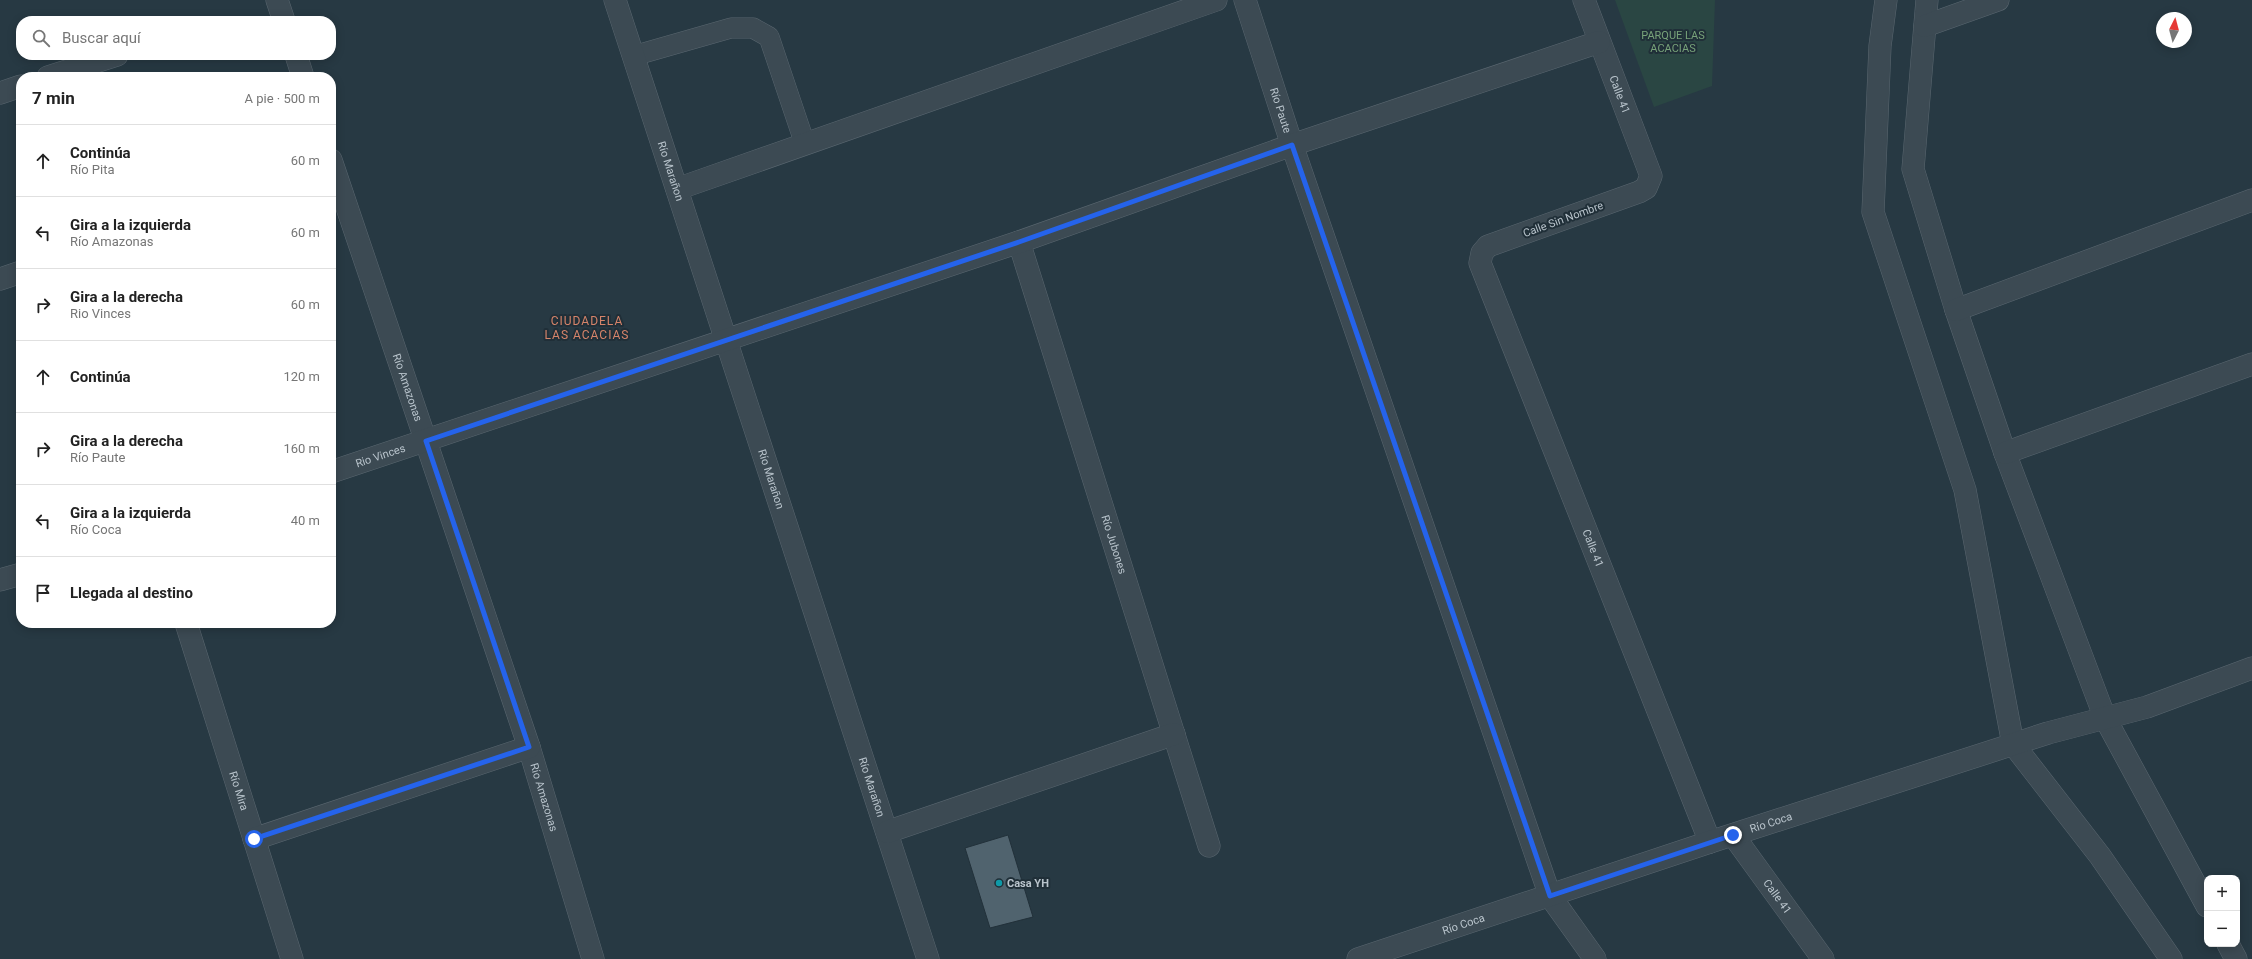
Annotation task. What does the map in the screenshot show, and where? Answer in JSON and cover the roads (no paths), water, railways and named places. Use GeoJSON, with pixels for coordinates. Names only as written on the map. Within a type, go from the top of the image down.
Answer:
{"type":"FeatureCollection","features":[{"type":"Feature","properties":{"kind":"street"},"geometry":{"type":"LineString","coordinates":[[277,0],[282,16]]}},
{"type":"Feature","properties":{"kind":"street","name":"Río Marañon"},"geometry":{"type":"LineString","coordinates":[[615,0],[928,959]]}},
{"type":"Feature","properties":{"kind":"street"},"geometry":{"type":"LineString","coordinates":[[677,189],[1216,0]]}},
{"type":"Feature","properties":{"kind":"street","name":"Río Paute"},"geometry":{"type":"LineString","coordinates":[[1244,0],[1292,145],[1550,896],[1595,959]]}},
{"type":"Feature","properties":{"kind":"street","name":"Calle 41"},"geometry":{"type":"LineString","coordinates":[[1584,0],[1651,176],[1646,188]]}},
{"type":"Feature","properties":{"kind":"street"},"geometry":{"type":"LineString","coordinates":[[1886,0],[1880,46],[1873,212],[1965,490],[2013,744],[2100,856],[2171,959]]}},
{"type":"Feature","properties":{"kind":"street"},"geometry":{"type":"LineString","coordinates":[[1927,0],[1913,169],[1956,310],[2005,453],[2105,718],[2204,900]]}},
{"type":"Feature","properties":{"kind":"street"},"geometry":{"type":"LineString","coordinates":[[1925,26],[1998,0]]}},
{"type":"Feature","properties":{"kind":"street","name":"Rio Vinces"},"geometry":{"type":"LineString","coordinates":[[336,470],[1019,242],[1292,145],[1600,42]]}},
{"type":"Feature","properties":{"kind":"street"},"geometry":{"type":"LineString","coordinates":[[64,72],[101,60]]}},
{"type":"Feature","properties":{"kind":"street"},"geometry":{"type":"LineString","coordinates":[[298,60],[301,72]]}},
{"type":"Feature","properties":{"kind":"street"},"geometry":{"type":"LineString","coordinates":[[0,93],[16,88]]}},
{"type":"Feature","properties":{"kind":"street","name":"Río Amazonas"},"geometry":{"type":"LineString","coordinates":[[336,178],[529,747],[593,959]]}},
{"type":"Feature","properties":{"kind":"street","name":"Calle Sin Nombre"},"geometry":{"type":"LineString","coordinates":[[1482,254],[1488,246],[1646,188]]}},
{"type":"Feature","properties":{"kind":"street"},"geometry":{"type":"LineString","coordinates":[[1956,310],[2252,200]]}},
{"type":"Feature","properties":{"kind":"street","name":"Río Jubones"},"geometry":{"type":"LineString","coordinates":[[1019,242],[1209,846]]}},
{"type":"Feature","properties":{"kind":"street","name":"Calle 41"},"geometry":{"type":"LineString","coordinates":[[1482,254],[1480,263],[1710,842]]}},
{"type":"Feature","properties":{"kind":"street"},"geometry":{"type":"LineString","coordinates":[[0,279],[16,274]]}},
{"type":"Feature","properties":{"kind":"street"},"geometry":{"type":"LineString","coordinates":[[2005,453],[2252,364]]}},
{"type":"Feature","properties":{"kind":"street"},"geometry":{"type":"LineString","coordinates":[[0,580],[16,575]]}},
{"type":"Feature","properties":{"kind":"street","name":"Río Mira"},"geometry":{"type":"LineString","coordinates":[[188,628],[292,959]]}},
{"type":"Feature","properties":{"kind":"street","name":"Río Coca"},"geometry":{"type":"LineString","coordinates":[[1358,959],[1710,842],[2013,744],[2048,733],[2147,707],[2252,668]]}},
{"type":"Feature","properties":{"kind":"street"},"geometry":{"type":"LineString","coordinates":[[886,832],[1174,734]]}},
{"type":"Feature","properties":{"kind":"street"},"geometry":{"type":"LineString","coordinates":[[254,839],[529,747]]}},
{"type":"Feature","properties":{"kind":"street","name":"Calle 41"},"geometry":{"type":"LineString","coordinates":[[1733,835],[1823,959]]}},
{"type":"Feature","properties":{"kind":"street"},"geometry":{"type":"LineString","coordinates":[[2230,947],[2236,959]]}},
{"type":"Feature","properties":{"kind":"lane"},"geometry":{"type":"LineString","coordinates":[[633,56],[731,28],[753,28],[769,37],[805,144]]}},
{"type":"Feature","properties":{"kind":"place","name":"Casa YH"},"geometry":{"type":"Point","coordinates":[999,883]}},
{"type":"Feature","properties":{"kind":"district","name":"CIUDADELA LAS ACACIAS"},"geometry":{"type":"Point","coordinates":[587,328]}},
{"type":"Feature","properties":{"kind":"park label","name":"PARQUE LAS ACACIAS"},"geometry":{"type":"Point","coordinates":[1673,41]}}]}
